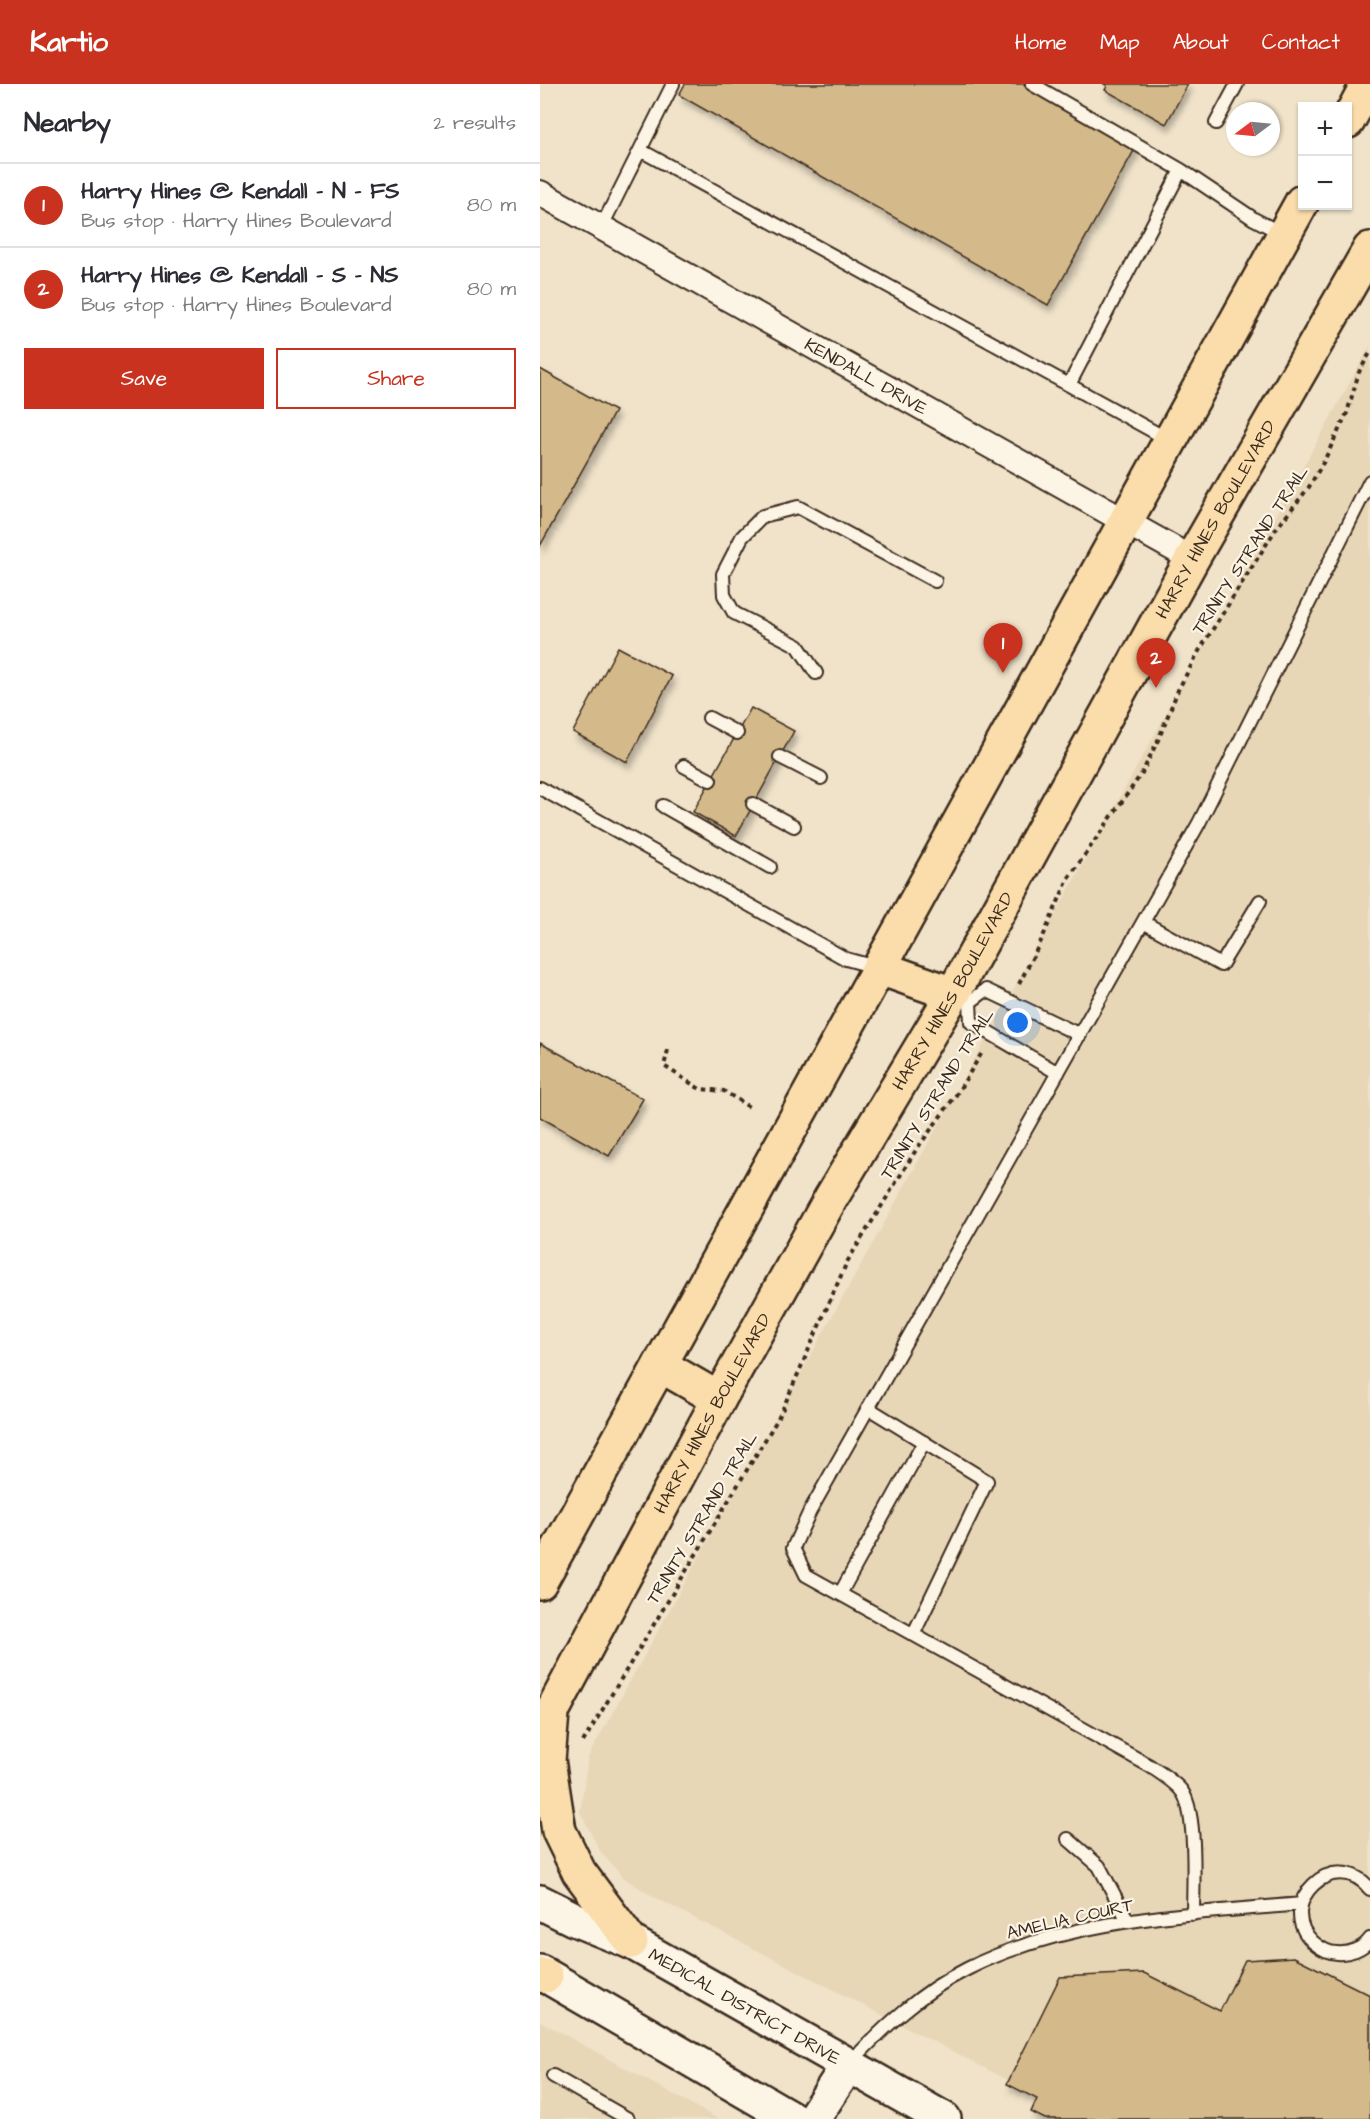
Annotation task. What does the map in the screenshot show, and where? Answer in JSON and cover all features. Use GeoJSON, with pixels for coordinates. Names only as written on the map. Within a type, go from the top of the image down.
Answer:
{"type":"FeatureCollection","features":[{"type":"Feature","properties":{"kind":"main road"},"geometry":{"type":"LineString","coordinates":[[1352,112],[1368,84]]}},
{"type":"Feature","properties":{"kind":"main road"},"geometry":{"type":"LineString","coordinates":[[540,1582],[1298,210]]}},
{"type":"Feature","properties":{"kind":"main road","name":"HARRY HINES BOULEVARD"},"geometry":{"type":"LineString","coordinates":[[546,1723],[719,1399],[831,1198],[961,998],[1192,559],[1370,249]]}},
{"type":"Feature","properties":{"kind":"main road"},"geometry":{"type":"LineString","coordinates":[[880,968],[961,998]]}},
{"type":"Feature","properties":{"kind":"main road"},"geometry":{"type":"LineString","coordinates":[[660,1365],[719,1399]]}},
{"type":"Feature","properties":{"kind":"main road"},"geometry":{"type":"LineString","coordinates":[[546,1723],[548,1760],[559,1831],[579,1872],[631,1942]]}},
{"type":"Feature","properties":{"kind":"main road","name":"MEDICAL DISTRICT DRIVE"},"geometry":{"type":"LineString","coordinates":[[540,1902],[574,1919],[631,1942],[944,2119]]}},
{"type":"Feature","properties":{"kind":"main road"},"geometry":{"type":"LineString","coordinates":[[542,1975],[793,2119]]}},
{"type":"Feature","properties":{"kind":"main road"},"geometry":{"type":"LineString","coordinates":[[813,2119],[848,2065]]}},
{"type":"Feature","properties":{"kind":"street","name":"KENDALL DRIVE"},"geometry":{"type":"LineString","coordinates":[[540,193],[1192,559]]}},
{"type":"Feature","properties":{"kind":"lane"},"geometry":{"type":"LineString","coordinates":[[601,228],[673,84]]}},
{"type":"Feature","properties":{"kind":"lane"},"geometry":{"type":"LineString","coordinates":[[1032,84],[1180,170],[1254,219],[1285,235]]}},
{"type":"Feature","properties":{"kind":"lane"},"geometry":{"type":"LineString","coordinates":[[1216,123],[1237,84]]}},
{"type":"Feature","properties":{"kind":"lane"},"geometry":{"type":"LineString","coordinates":[[640,150],[1171,441]]}},
{"type":"Feature","properties":{"kind":"lane"},"geometry":{"type":"LineString","coordinates":[[1069,385],[1180,170]]}},
{"type":"Feature","properties":{"kind":"lane"},"geometry":{"type":"LineString","coordinates":[[1193,1914],[1194,1861],[1190,1812],[1182,1790],[1150,1766],[807,1575],[794,1548],[810,1510],[1199,822],[1370,481]]}},
{"type":"Feature","properties":{"kind":"lane"},"geometry":{"type":"LineString","coordinates":[[816,673],[798,646],[734,613],[724,596],[723,574],[742,537],[764,516],[798,507],[935,581]]}},
{"type":"Feature","properties":{"kind":"lane"},"geometry":{"type":"LineString","coordinates":[[709,718],[737,733]]}},
{"type":"Feature","properties":{"kind":"lane"},"geometry":{"type":"LineString","coordinates":[[780,757],[821,778]]}},
{"type":"Feature","properties":{"kind":"lane"},"geometry":{"type":"LineString","coordinates":[[684,766],[710,780]]}},
{"type":"Feature","properties":{"kind":"lane"},"geometry":{"type":"LineString","coordinates":[[540,788],[846,959],[880,968]]}},
{"type":"Feature","properties":{"kind":"lane"},"geometry":{"type":"LineString","coordinates":[[753,804],[794,826]]}},
{"type":"Feature","properties":{"kind":"lane"},"geometry":{"type":"LineString","coordinates":[[663,806],[770,867]]}},
{"type":"Feature","properties":{"kind":"lane"},"geometry":{"type":"LineString","coordinates":[[1143,922],[1221,965],[1260,901]]}},
{"type":"Feature","properties":{"kind":"lane"},"geometry":{"type":"LineString","coordinates":[[1058,1073],[971,1022],[961,998],[986,990],[1080,1035]]}},
{"type":"Feature","properties":{"kind":"lane"},"geometry":{"type":"LineString","coordinates":[[868,1408],[987,1481],[914,1634]]}},
{"type":"Feature","properties":{"kind":"lane"},"geometry":{"type":"LineString","coordinates":[[840,1594],[924,1442]]}},
{"type":"Feature","properties":{"kind":"lane"},"geometry":{"type":"LineString","coordinates":[[1068,1839],[1099,1866],[1128,1921]]}},
{"type":"Feature","properties":{"kind":"lane"},"geometry":{"type":"LineString","coordinates":[[1370,1889],[1365,1882],[1350,1875],[1336,1874],[1323,1877],[1311,1886],[1301,1904],[1301,1921],[1307,1937],[1320,1948],[1336,1954],[1353,1952],[1370,1939]]}},
{"type":"Feature","properties":{"kind":"lane","name":"AMELIA COURT"},"geometry":{"type":"LineString","coordinates":[[848,2065],[890,2022],[938,1986],[966,1969],[1024,1945],[1128,1921],[1301,1904]]}},
{"type":"Feature","properties":{"kind":"lane"},"geometry":{"type":"LineString","coordinates":[[553,2076],[628,2119]]}},
{"type":"Feature","properties":{"kind":"path","name":"TRINITY STRAND TRAIL"},"geometry":{"type":"LineString","coordinates":[[1010,1001],[1042,939],[1068,879],[1142,773],[1178,690],[1199,651],[1276,529],[1309,487],[1324,461],[1347,413],[1359,372],[1370,353]]}},
{"type":"Feature","properties":{"kind":"path","name":"TRINITY STRAND TRAIL"},"geometry":{"type":"LineString","coordinates":[[579,1749],[780,1415],[847,1262],[916,1150],[956,1095],[993,1036]]}},
{"type":"Feature","properties":{"kind":"path"},"geometry":{"type":"LineString","coordinates":[[668,1050],[664,1066],[700,1089],[724,1091],[752,1109]]}},
{"type":"Feature","properties":{"kind":"shaded area"},"geometry":{"type":"Polygon","coordinates":[[[1370,346],[1370,2119],[1083,2119],[652,1896],[624,1878],[601,1853],[580,1812],[588,1757],[1370,346]]]}},
{"type":"Feature","properties":{"kind":"shaded area"},"geometry":{"type":"Polygon","coordinates":[[[540,2021],[718,2119],[540,2119],[540,2021]]]}},
{"type":"Feature","properties":{"kind":"building"},"geometry":{"type":"Polygon","coordinates":[[[685,84],[1025,84],[1136,147],[1048,305],[679,95],[685,84]]]}},
{"type":"Feature","properties":{"kind":"building"},"geometry":{"type":"Polygon","coordinates":[[[1104,84],[1188,84],[1166,124],[1105,90],[1107,86],[1104,84]]]}},
{"type":"Feature","properties":{"kind":"building"},"geometry":{"type":"Polygon","coordinates":[[[540,369],[615,411],[540,546],[540,369]]]}},
{"type":"Feature","properties":{"kind":"building"},"geometry":{"type":"Polygon","coordinates":[[[618,647],[672,676],[627,762],[573,732],[618,647]]]}},
{"type":"Feature","properties":{"kind":"building"},"geometry":{"type":"Polygon","coordinates":[[[751,708],[794,731],[736,836],[693,812],[751,708]]]}},
{"type":"Feature","properties":{"kind":"building"},"geometry":{"type":"Polygon","coordinates":[[[540,1043],[643,1099],[609,1156],[540,1117],[540,1043]]]}},
{"type":"Feature","properties":{"kind":"building"},"geometry":{"type":"Polygon","coordinates":[[[1294,1957],[1370,1995],[1370,2119],[1045,2119],[1031,2112],[1037,2099],[1007,2084],[1060,1977],[1144,1973],[1220,2011],[1245,1960],[1294,1957]]]}},
{"type":"Feature","properties":{"kind":"place","name":"Harry Hines @ Kendall - N - FS"},"geometry":{"type":"Point","coordinates":[1003,673]}},
{"type":"Feature","properties":{"kind":"place","name":"Harry Hines @ Kendall - S - NS"},"geometry":{"type":"Point","coordinates":[1156,688]}}]}
